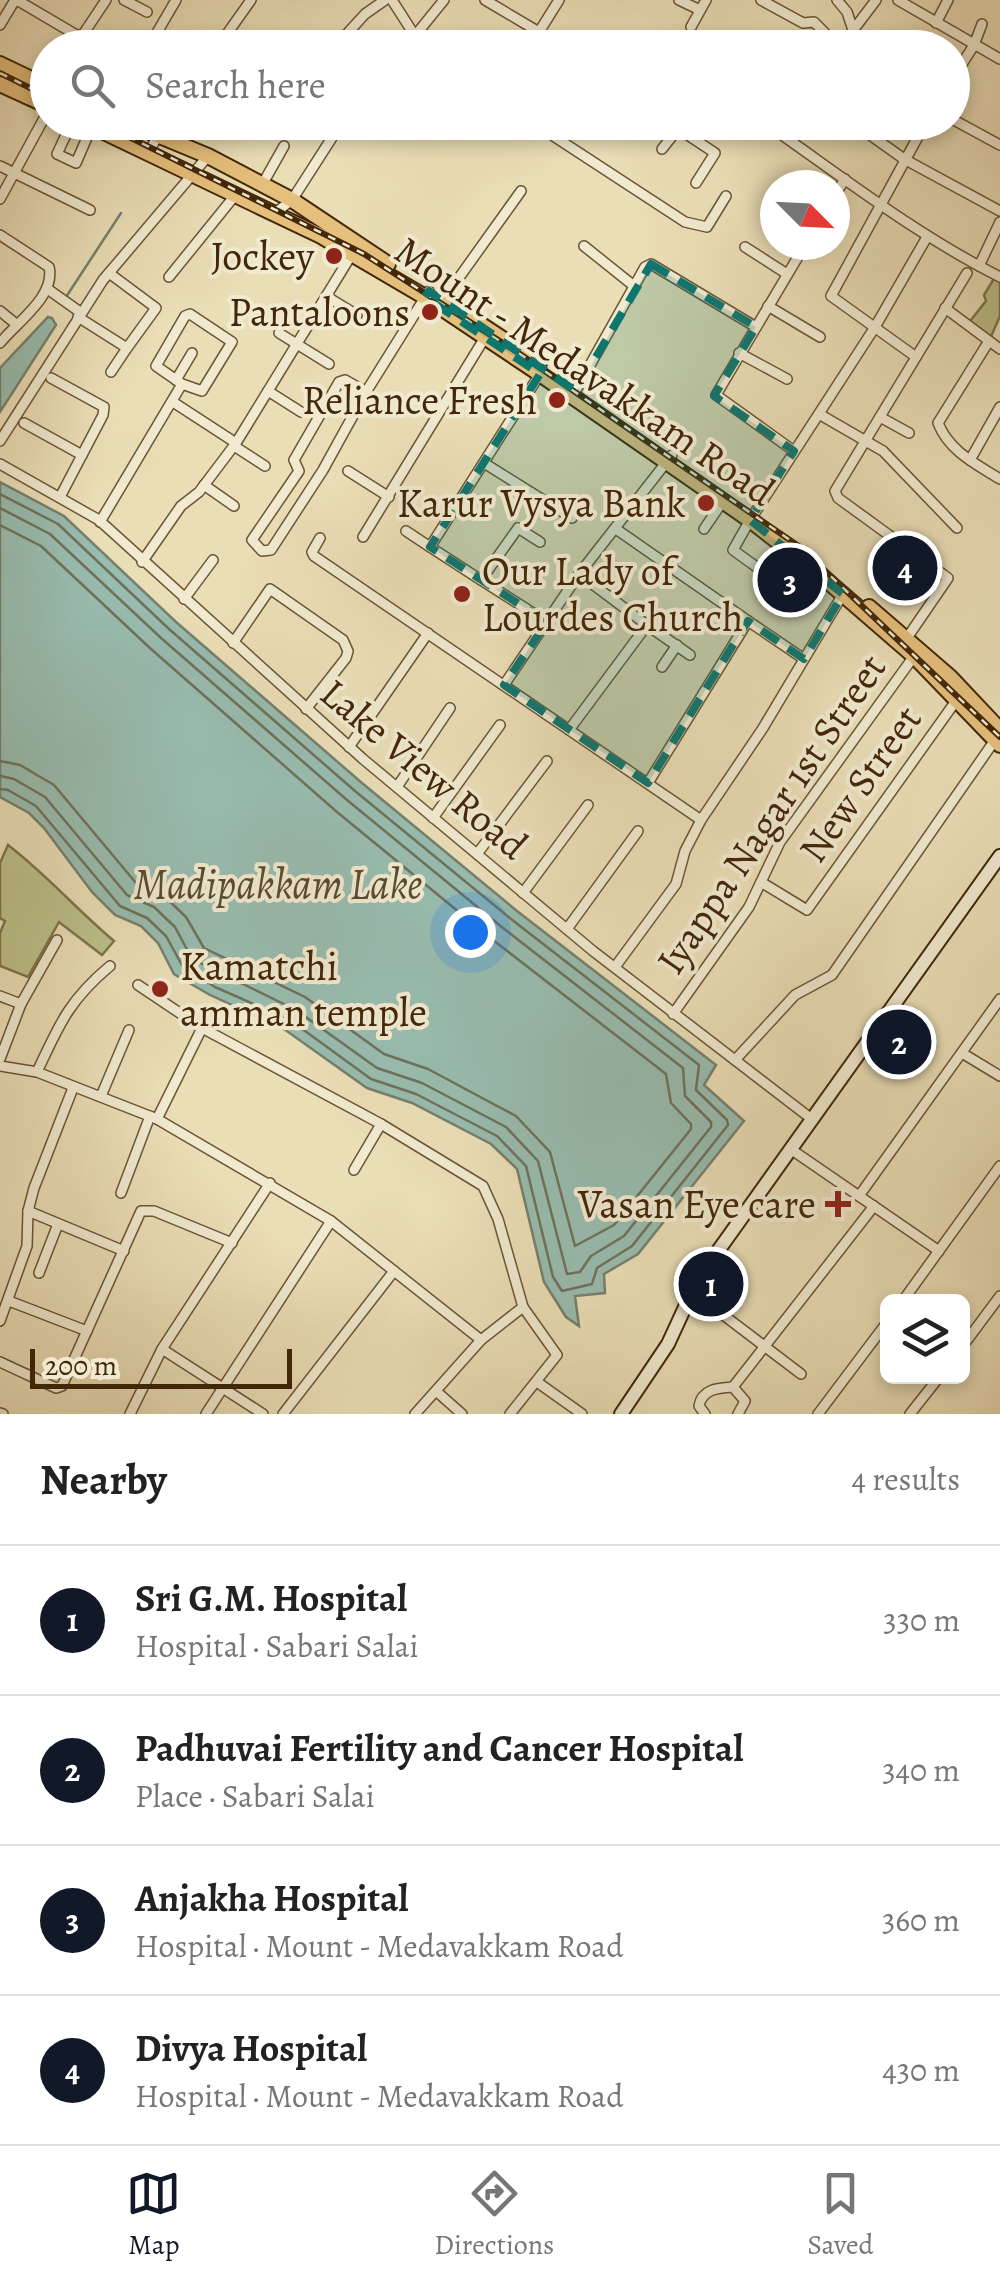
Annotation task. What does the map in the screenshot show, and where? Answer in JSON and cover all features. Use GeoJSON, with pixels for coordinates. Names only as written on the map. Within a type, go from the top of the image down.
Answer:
{"type":"FeatureCollection","features":[{"type":"Feature","properties":{"kind":"main road"},"geometry":{"type":"LineString","coordinates":[[0,64],[30,78]]}},
{"type":"Feature","properties":{"kind":"main road"},"geometry":{"type":"LineString","coordinates":[[0,84],[30,99]]}},
{"type":"Feature","properties":{"kind":"main road","name":"Mount - Medavakkam Road"},"geometry":{"type":"LineString","coordinates":[[122,140],[237,193],[443,300],[576,390],[752,517],[913,648],[998,738]]}},
{"type":"Feature","properties":{"kind":"main road","name":"Mount - Medavakkam Road"},"geometry":{"type":"LineString","coordinates":[[165,140],[208,156],[292,200],[427,294],[484,339],[669,458],[724,502],[752,517],[913,648],[998,738]]}},
{"type":"Feature","properties":{"kind":"main road"},"geometry":{"type":"LineString","coordinates":[[621,1414],[651,1374],[698,1278],[1000,856]]}},
{"type":"Feature","properties":{"kind":"street"},"geometry":{"type":"LineString","coordinates":[[0,26],[16,0],[68,30]]}},
{"type":"Feature","properties":{"kind":"street"},"geometry":{"type":"LineString","coordinates":[[83,30],[106,0]]}},
{"type":"Feature","properties":{"kind":"street"},"geometry":{"type":"LineString","coordinates":[[124,0],[147,12]]}},
{"type":"Feature","properties":{"kind":"street"},"geometry":{"type":"LineString","coordinates":[[158,30],[176,0]]}},
{"type":"Feature","properties":{"kind":"street"},"geometry":{"type":"LineString","coordinates":[[229,30],[250,0]]}},
{"type":"Feature","properties":{"kind":"street"},"geometry":{"type":"LineString","coordinates":[[350,30],[364,14],[388,0],[411,30]]}},
{"type":"Feature","properties":{"kind":"street"},"geometry":{"type":"LineString","coordinates":[[421,30],[444,0]]}},
{"type":"Feature","properties":{"kind":"street"},"geometry":{"type":"LineString","coordinates":[[485,0],[537,30]]}},
{"type":"Feature","properties":{"kind":"street"},"geometry":{"type":"LineString","coordinates":[[541,30],[559,0]]}},
{"type":"Feature","properties":{"kind":"street"},"geometry":{"type":"LineString","coordinates":[[679,0],[703,5],[691,27]]}},
{"type":"Feature","properties":{"kind":"street"},"geometry":{"type":"LineString","coordinates":[[762,0],[803,23],[814,22],[823,30]]}},
{"type":"Feature","properties":{"kind":"street"},"geometry":{"type":"LineString","coordinates":[[838,0],[854,30],[876,0]]}},
{"type":"Feature","properties":{"kind":"street"},"geometry":{"type":"LineString","coordinates":[[898,0],[948,30]]}},
{"type":"Feature","properties":{"kind":"street"},"geometry":{"type":"LineString","coordinates":[[936,23],[948,0]]}},
{"type":"Feature","properties":{"kind":"street"},"geometry":{"type":"LineString","coordinates":[[970,51],[982,24]]}},
{"type":"Feature","properties":{"kind":"street"},"geometry":{"type":"LineString","coordinates":[[970,43],[1000,58]]}},
{"type":"Feature","properties":{"kind":"street"},"geometry":{"type":"LineString","coordinates":[[970,129],[997,143],[1000,127]]}},
{"type":"Feature","properties":{"kind":"street"},"geometry":{"type":"LineString","coordinates":[[0,199],[31,140]]}},
{"type":"Feature","properties":{"kind":"street"},"geometry":{"type":"LineString","coordinates":[[64,140],[58,154],[76,163],[83,140]]}},
{"type":"Feature","properties":{"kind":"street"},"geometry":{"type":"LineString","coordinates":[[148,152],[155,140]]}},
{"type":"Feature","properties":{"kind":"street"},"geometry":{"type":"LineString","coordinates":[[275,213],[292,200],[330,140]]}},
{"type":"Feature","properties":{"kind":"street"},"geometry":{"type":"LineString","coordinates":[[561,140],[700,228],[707,227],[726,196]]}},
{"type":"Feature","properties":{"kind":"street"},"geometry":{"type":"LineString","coordinates":[[662,150],[670,140]]}},
{"type":"Feature","properties":{"kind":"street"},"geometry":{"type":"LineString","coordinates":[[694,140],[714,153],[696,184]]}},
{"type":"Feature","properties":{"kind":"street"},"geometry":{"type":"LineString","coordinates":[[795,140],[833,170]]}},
{"type":"Feature","properties":{"kind":"street"},"geometry":{"type":"LineString","coordinates":[[877,140],[1000,212]]}},
{"type":"Feature","properties":{"kind":"street"},"geometry":{"type":"LineString","coordinates":[[915,140],[831,296],[916,357]]}},
{"type":"Feature","properties":{"kind":"street"},"geometry":{"type":"LineString","coordinates":[[262,185],[284,146]]}},
{"type":"Feature","properties":{"kind":"street"},"geometry":{"type":"LineString","coordinates":[[0,442],[77,313],[208,156]]}},
{"type":"Feature","properties":{"kind":"street"},"geometry":{"type":"LineString","coordinates":[[0,166],[90,210]]}},
{"type":"Feature","properties":{"kind":"street"},"geometry":{"type":"LineString","coordinates":[[850,183],[926,237],[1000,277]]}},
{"type":"Feature","properties":{"kind":"street"},"geometry":{"type":"LineString","coordinates":[[443,300],[521,191]]}},
{"type":"Feature","properties":{"kind":"street"},"geometry":{"type":"LineString","coordinates":[[169,277],[237,193]]}},
{"type":"Feature","properties":{"kind":"street"},"geometry":{"type":"LineString","coordinates":[[979,266],[1000,222]]}},
{"type":"Feature","properties":{"kind":"street"},"geometry":{"type":"LineString","coordinates":[[0,236],[49,267],[52,275],[51,292],[0,343]]}},
{"type":"Feature","properties":{"kind":"street"},"geometry":{"type":"LineString","coordinates":[[769,576],[734,550],[875,327],[926,237]]}},
{"type":"Feature","properties":{"kind":"street"},"geometry":{"type":"LineString","coordinates":[[584,246],[634,286]]}},
{"type":"Feature","properties":{"kind":"street"},"geometry":{"type":"LineString","coordinates":[[744,246],[788,274]]}},
{"type":"Feature","properties":{"kind":"street"},"geometry":{"type":"LineString","coordinates":[[142,562],[176,512],[204,485],[235,444],[352,254]]}},
{"type":"Feature","properties":{"kind":"street"},"geometry":{"type":"LineString","coordinates":[[794,451],[716,394],[796,260]]}},
{"type":"Feature","properties":{"kind":"street"},"geometry":{"type":"LineString","coordinates":[[576,390],[645,267],[652,264],[756,327]]}},
{"type":"Feature","properties":{"kind":"street"},"geometry":{"type":"LineString","coordinates":[[109,273],[156,308],[110,372]]}},
{"type":"Feature","properties":{"kind":"street"},"geometry":{"type":"LineString","coordinates":[[865,441],[967,273]]}},
{"type":"Feature","properties":{"kind":"street"},"geometry":{"type":"LineString","coordinates":[[51,292],[127,348]]}},
{"type":"Feature","properties":{"kind":"street"},"geometry":{"type":"LineString","coordinates":[[366,392],[345,380],[340,382],[294,460],[299,471],[252,540],[262,551],[271,550],[323,470],[427,294]]}},
{"type":"Feature","properties":{"kind":"street"},"geometry":{"type":"LineString","coordinates":[[326,296],[357,315]]}},
{"type":"Feature","properties":{"kind":"street"},"geometry":{"type":"LineString","coordinates":[[768,306],[820,337]]}},
{"type":"Feature","properties":{"kind":"street"},"geometry":{"type":"LineString","coordinates":[[945,308],[1000,348]]}},
{"type":"Feature","properties":{"kind":"street"},"geometry":{"type":"LineString","coordinates":[[0,311],[16,324]]}},
{"type":"Feature","properties":{"kind":"street"},"geometry":{"type":"LineString","coordinates":[[190,314],[230,338],[231,346],[202,391],[179,382],[156,366],[190,314]]}},
{"type":"Feature","properties":{"kind":"street"},"geometry":{"type":"LineString","coordinates":[[278,333],[328,364]]}},
{"type":"Feature","properties":{"kind":"street"},"geometry":{"type":"LineString","coordinates":[[363,536],[484,339]]}},
{"type":"Feature","properties":{"kind":"street"},"geometry":{"type":"LineString","coordinates":[[989,342],[938,423],[942,435],[1000,479]]}},
{"type":"Feature","properties":{"kind":"street"},"geometry":{"type":"LineString","coordinates":[[100,522],[172,402],[192,353]]}},
{"type":"Feature","properties":{"kind":"street"},"geometry":{"type":"LineString","coordinates":[[739,354],[788,379]]}},
{"type":"Feature","properties":{"kind":"street"},"geometry":{"type":"LineString","coordinates":[[430,546],[540,374]]}},
{"type":"Feature","properties":{"kind":"street"},"geometry":{"type":"LineString","coordinates":[[51,378],[104,407],[60,496]]}},
{"type":"Feature","properties":{"kind":"street"},"geometry":{"type":"LineString","coordinates":[[268,391],[301,412]]}},
{"type":"Feature","properties":{"kind":"street"},"geometry":{"type":"LineString","coordinates":[[172,402],[265,466]]}},
{"type":"Feature","properties":{"kind":"street"},"geometry":{"type":"LineString","coordinates":[[970,460],[1000,406]]}},
{"type":"Feature","properties":{"kind":"street"},"geometry":{"type":"LineString","coordinates":[[819,414],[883,451],[957,528]]}},
{"type":"Feature","properties":{"kind":"street"},"geometry":{"type":"LineString","coordinates":[[880,417],[909,433]]}},
{"type":"Feature","properties":{"kind":"street"},"geometry":{"type":"LineString","coordinates":[[24,423],[82,456]]}},
{"type":"Feature","properties":{"kind":"street","name":"Iyappa Nagar 1st Street"},"geometry":{"type":"LineString","coordinates":[[673,1014],[749,907],[780,842],[913,648],[948,578],[838,498],[835,491],[865,441]]}},
{"type":"Feature","properties":{"kind":"street"},"geometry":{"type":"LineString","coordinates":[[504,685],[579,574],[669,458]]}},
{"type":"Feature","properties":{"kind":"street"},"geometry":{"type":"LineString","coordinates":[[484,462],[572,518]]}},
{"type":"Feature","properties":{"kind":"street","name":"Lake View Road"},"geometry":{"type":"LineString","coordinates":[[0,464],[100,522],[396,787],[566,929],[813,1120]]}},
{"type":"Feature","properties":{"kind":"street"},"geometry":{"type":"LineString","coordinates":[[348,471],[389,497]]}},
{"type":"Feature","properties":{"kind":"street"},"geometry":{"type":"LineString","coordinates":[[204,485],[234,506]]}},
{"type":"Feature","properties":{"kind":"street"},"geometry":{"type":"LineString","coordinates":[[704,528],[724,502]]}},
{"type":"Feature","properties":{"kind":"street"},"geometry":{"type":"LineString","coordinates":[[481,580],[518,528],[540,542]]}},
{"type":"Feature","properties":{"kind":"street"},"geometry":{"type":"LineString","coordinates":[[616,529],[804,659]]}},
{"type":"Feature","properties":{"kind":"street"},"geometry":{"type":"LineString","coordinates":[[406,530],[546,622]]}},
{"type":"Feature","properties":{"kind":"street"},"geometry":{"type":"LineString","coordinates":[[320,538],[313,548],[314,556],[701,820]]}},
{"type":"Feature","properties":{"kind":"street"},"geometry":{"type":"LineString","coordinates":[[184,599],[213,560]]}},
{"type":"Feature","properties":{"kind":"street"},"geometry":{"type":"LineString","coordinates":[[579,574],[690,654]]}},
{"type":"Feature","properties":{"kind":"street"},"geometry":{"type":"LineString","coordinates":[[233,643],[270,589],[343,640],[348,651],[346,658],[306,709]]}},
{"type":"Feature","properties":{"kind":"street"},"geometry":{"type":"LineString","coordinates":[[615,967],[676,884],[685,850],[701,820],[843,594]]}},
{"type":"Feature","properties":{"kind":"street"},"geometry":{"type":"LineString","coordinates":[[648,784],[748,622]]}},
{"type":"Feature","properties":{"kind":"street"},"geometry":{"type":"LineString","coordinates":[[569,730],[647,625]]}},
{"type":"Feature","properties":{"kind":"street"},"geometry":{"type":"LineString","coordinates":[[349,747],[428,633]]}},
{"type":"Feature","properties":{"kind":"street"},"geometry":{"type":"LineString","coordinates":[[662,667],[677,646]]}},
{"type":"Feature","properties":{"kind":"street","name":"New Street"},"geometry":{"type":"LineString","coordinates":[[762,882],[807,910],[958,698]]}},
{"type":"Feature","properties":{"kind":"street"},"geometry":{"type":"LineString","coordinates":[[396,787],[450,708]]}},
{"type":"Feature","properties":{"kind":"street"},"geometry":{"type":"LineString","coordinates":[[433,818],[500,725]]}},
{"type":"Feature","properties":{"kind":"street"},"geometry":{"type":"LineString","coordinates":[[734,1060],[795,995],[832,975],[998,738]]}},
{"type":"Feature","properties":{"kind":"street"},"geometry":{"type":"LineString","coordinates":[[477,854],[547,761]]}},
{"type":"Feature","properties":{"kind":"street"},"geometry":{"type":"LineString","coordinates":[[523,893],[588,805]]}},
{"type":"Feature","properties":{"kind":"street"},"geometry":{"type":"LineString","coordinates":[[566,929],[638,831]]}},
{"type":"Feature","properties":{"kind":"street"},"geometry":{"type":"LineString","coordinates":[[57,940],[21,1004],[0,1062],[37,1072],[153,1117],[270,1184],[331,1221],[481,1340]]}},
{"type":"Feature","properties":{"kind":"street"},"geometry":{"type":"LineString","coordinates":[[37,1072],[70,1004],[110,966]]}},
{"type":"Feature","properties":{"kind":"street"},"geometry":{"type":"LineString","coordinates":[[138,985],[202,1028],[382,1124],[483,1186],[498,1219],[523,1307],[557,1354],[510,1414]]}},
{"type":"Feature","properties":{"kind":"street"},"geometry":{"type":"LineString","coordinates":[[0,996],[21,1004]]}},
{"type":"Feature","properties":{"kind":"street"},"geometry":{"type":"LineString","coordinates":[[859,1196],[1000,999]]}},
{"type":"Feature","properties":{"kind":"street"},"geometry":{"type":"LineString","coordinates":[[120,1193],[153,1117],[202,1028]]}},
{"type":"Feature","properties":{"kind":"street"},"geometry":{"type":"LineString","coordinates":[[101,1096],[129,1030]]}},
{"type":"Feature","properties":{"kind":"street"},"geometry":{"type":"LineString","coordinates":[[962,1053],[1000,1076]]}},
{"type":"Feature","properties":{"kind":"street"},"geometry":{"type":"LineString","coordinates":[[0,1321],[28,1246],[28,1211],[74,1088]]}},
{"type":"Feature","properties":{"kind":"street"},"geometry":{"type":"LineString","coordinates":[[354,1170],[382,1124]]}},
{"type":"Feature","properties":{"kind":"street"},"geometry":{"type":"LineString","coordinates":[[792,1150],[939,1251]]}},
{"type":"Feature","properties":{"kind":"street"},"geometry":{"type":"LineString","coordinates":[[908,1294],[999,1171]]}},
{"type":"Feature","properties":{"kind":"street"},"geometry":{"type":"LineString","coordinates":[[130,1414],[162,1349],[270,1184]]}},
{"type":"Feature","properties":{"kind":"street"},"geometry":{"type":"LineString","coordinates":[[706,1414],[699,1406],[701,1398],[715,1388],[733,1387],[874,1206]]}},
{"type":"Feature","properties":{"kind":"street"},"geometry":{"type":"LineString","coordinates":[[28,1211],[124,1252]]}},
{"type":"Feature","properties":{"kind":"street"},"geometry":{"type":"LineString","coordinates":[[0,1362],[58,1388],[62,1386],[141,1212],[154,1211],[232,1242]]}},
{"type":"Feature","properties":{"kind":"street"},"geometry":{"type":"LineString","coordinates":[[206,1414],[331,1221]]}},
{"type":"Feature","properties":{"kind":"street"},"geometry":{"type":"LineString","coordinates":[[39,1273],[58,1224]]}},
{"type":"Feature","properties":{"kind":"street"},"geometry":{"type":"LineString","coordinates":[[282,1414],[394,1272]]}},
{"type":"Feature","properties":{"kind":"street"},"geometry":{"type":"LineString","coordinates":[[692,1296],[705,1301],[800,1374]]}},
{"type":"Feature","properties":{"kind":"street"},"geometry":{"type":"LineString","coordinates":[[970,1336],[1000,1296]]}},
{"type":"Feature","properties":{"kind":"street"},"geometry":{"type":"LineString","coordinates":[[9,1301],[87,1331]]}},
{"type":"Feature","properties":{"kind":"street"},"geometry":{"type":"LineString","coordinates":[[415,1414],[481,1340],[523,1307]]}},
{"type":"Feature","properties":{"kind":"street"},"geometry":{"type":"LineString","coordinates":[[818,1414],[880,1332]]}},
{"type":"Feature","properties":{"kind":"street"},"geometry":{"type":"LineString","coordinates":[[162,1349],[263,1414]]}},
{"type":"Feature","properties":{"kind":"street"},"geometry":{"type":"LineString","coordinates":[[537,1382],[582,1414]]}},
{"type":"Feature","properties":{"kind":"street"},"geometry":{"type":"LineString","coordinates":[[910,1414],[934,1384]]}},
{"type":"Feature","properties":{"kind":"street"},"geometry":{"type":"LineString","coordinates":[[733,1387],[745,1402],[738,1414]]}},
{"type":"Feature","properties":{"kind":"street"},"geometry":{"type":"LineString","coordinates":[[436,1391],[462,1414]]}},
{"type":"Feature","properties":{"kind":"highlighted area"},"geometry":{"type":"Polygon","coordinates":[[[651,264],[756,327],[714,396],[794,451],[750,520],[843,594],[804,659],[748,621],[648,783],[504,685],[547,622],[430,547],[540,374],[425,297],[429,291],[576,391],[651,264]]]}},
{"type":"Feature","properties":{"kind":"green space"},"geometry":{"type":"Polygon","coordinates":[[[995,277],[1000,280],[1000,316],[989,341],[967,325],[986,301],[984,295],[995,277]]]}},
{"type":"Feature","properties":{"kind":"green space"},"geometry":{"type":"Polygon","coordinates":[[[8,845],[114,941],[102,955],[59,922],[28,977],[0,966],[0,933],[5,921],[0,918],[0,863],[8,845]]]}},
{"type":"Feature","properties":{"kind":"water"},"geometry":{"type":"Polygon","coordinates":[[[48,317],[56,325],[0,412],[0,368],[48,317]]]}},
{"type":"Feature","properties":{"kind":"water","name":"Madipakkam Lake"},"geometry":{"type":"Polygon","coordinates":[[[0,482],[64,516],[176,622],[362,783],[517,911],[716,1065],[704,1085],[744,1121],[638,1254],[604,1274],[605,1293],[575,1296],[579,1326],[566,1317],[544,1282],[517,1169],[491,1144],[412,1103],[367,1088],[284,1029],[174,974],[158,943],[141,926],[115,915],[92,892],[44,828],[29,813],[0,797],[0,482]]]}},
{"type":"Feature","properties":{"kind":"waterway"},"geometry":{"type":"LineString","coordinates":[[66,297],[121,213]]}},
{"type":"Feature","properties":{"kind":"railway"},"geometry":{"type":"LineString","coordinates":[[0,73],[30,88]]}},
{"type":"Feature","properties":{"kind":"railway"},"geometry":{"type":"LineString","coordinates":[[135,140],[364,254],[517,352],[800,547],[1000,737]]}},
{"type":"Feature","properties":{"kind":"place","name":"Jockey"},"geometry":{"type":"Point","coordinates":[334,256]}},
{"type":"Feature","properties":{"kind":"place","name":"Pantaloons"},"geometry":{"type":"Point","coordinates":[430,312]}},
{"type":"Feature","properties":{"kind":"place","name":"Reliance Fresh"},"geometry":{"type":"Point","coordinates":[557,400]}},
{"type":"Feature","properties":{"kind":"place","name":"Karur Vysya Bank"},"geometry":{"type":"Point","coordinates":[706,503]}},
{"type":"Feature","properties":{"kind":"place","name":"Divya Hospital"},"geometry":{"type":"Point","coordinates":[905,568]}},
{"type":"Feature","properties":{"kind":"place","name":"Anjakha Hospital"},"geometry":{"type":"Point","coordinates":[790,580]}},
{"type":"Feature","properties":{"kind":"place","name":"Our Lady of Lourdes Church"},"geometry":{"type":"Point","coordinates":[462,594]}},
{"type":"Feature","properties":{"kind":"place","name":"Kamatchi amman temple"},"geometry":{"type":"Point","coordinates":[160,989]}},
{"type":"Feature","properties":{"kind":"place","name":"Padhuvai Fertility and Cancer Hospital"},"geometry":{"type":"Point","coordinates":[899,1042]}},
{"type":"Feature","properties":{"kind":"place","name":"Vasan Eye care"},"geometry":{"type":"Point","coordinates":[838,1204]}},
{"type":"Feature","properties":{"kind":"place","name":"Sri G.M. Hospital"},"geometry":{"type":"Point","coordinates":[711,1284]}}]}
